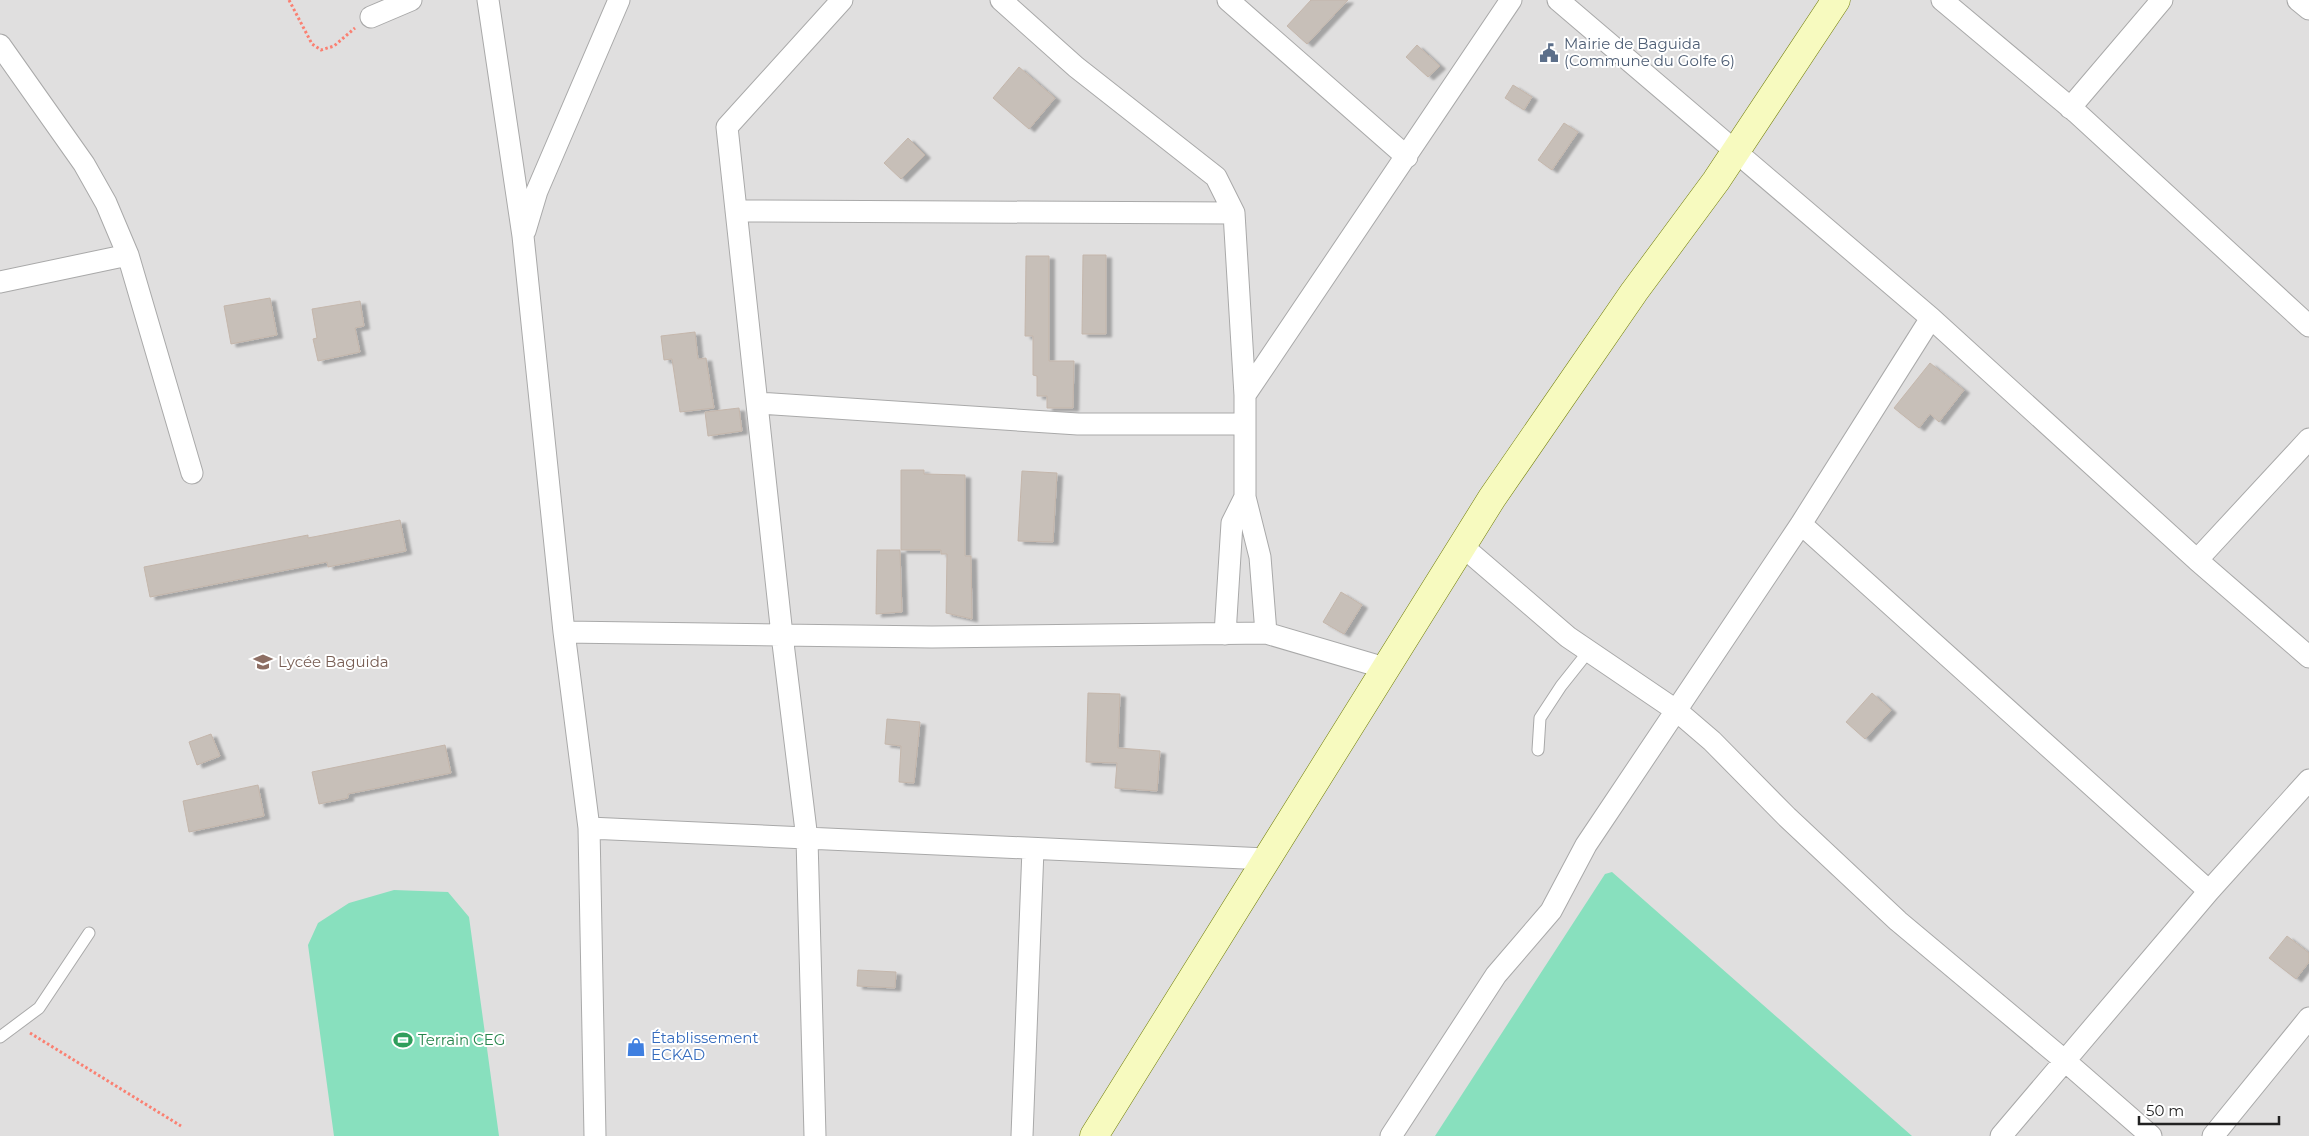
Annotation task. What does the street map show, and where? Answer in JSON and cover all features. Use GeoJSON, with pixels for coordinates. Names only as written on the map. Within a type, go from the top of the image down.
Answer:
{"type":"FeatureCollection","features":[{"type":"Feature","properties":{"kind":"street"},"geometry":{"type":"LineString","coordinates":[[371,17],[411,0]]}},
{"type":"Feature","properties":{"kind":"street"},"geometry":{"type":"LineString","coordinates":[[488,0],[523,236],[564,632],[589,828],[595,1136]]}},
{"type":"Feature","properties":{"kind":"street"},"geometry":{"type":"LineString","coordinates":[[523,236],[537,191],[619,0]]}},
{"type":"Feature","properties":{"kind":"street"},"geometry":{"type":"LineString","coordinates":[[815,1136],[807,839],[782,635],[727,127],[842,0]]}},
{"type":"Feature","properties":{"kind":"street"},"geometry":{"type":"LineString","coordinates":[[1001,0],[1076,67],[1216,177],[1234,214],[1245,395],[1245,497],[1260,556],[1266,633]]}},
{"type":"Feature","properties":{"kind":"street"},"geometry":{"type":"LineString","coordinates":[[1228,0],[1407,158]]}},
{"type":"Feature","properties":{"kind":"street"},"geometry":{"type":"LineString","coordinates":[[1245,395],[1407,158],[1511,0]]}},
{"type":"Feature","properties":{"kind":"street"},"geometry":{"type":"LineString","coordinates":[[1558,0],[1931,318],[2197,560],[2309,657]]}},
{"type":"Feature","properties":{"kind":"street"},"geometry":{"type":"LineString","coordinates":[[1094,1136],[1461,545],[1628,300],[1736,151],[1836,0]]}},
{"type":"Feature","properties":{"kind":"street"},"geometry":{"type":"LineString","coordinates":[[1942,0],[2070,108],[2309,326]]}},
{"type":"Feature","properties":{"kind":"street"},"geometry":{"type":"LineString","coordinates":[[2070,108],[2162,0]]}},
{"type":"Feature","properties":{"kind":"street"},"geometry":{"type":"LineString","coordinates":[[2298,0],[2309,9]]}},
{"type":"Feature","properties":{"kind":"street"},"geometry":{"type":"LineString","coordinates":[[0,45],[84,164],[106,203],[128,256],[192,474]]}},
{"type":"Feature","properties":{"kind":"street"},"geometry":{"type":"LineString","coordinates":[[736,211],[1234,214]]}},
{"type":"Feature","properties":{"kind":"street"},"geometry":{"type":"LineString","coordinates":[[0,282],[128,256]]}},
{"type":"Feature","properties":{"kind":"street"},"geometry":{"type":"LineString","coordinates":[[1391,1136],[1496,975],[1551,911],[1586,845],[1677,712],[1801,524],[1931,318]]}},
{"type":"Feature","properties":{"kind":"street"},"geometry":{"type":"LineString","coordinates":[[758,403],[1078,424],[1244,424]]}},
{"type":"Feature","properties":{"kind":"street"},"geometry":{"type":"LineString","coordinates":[[2197,560],[2309,439]]}},
{"type":"Feature","properties":{"kind":"street"},"geometry":{"type":"LineString","coordinates":[[1225,634],[1232,523],[1245,497]]}},
{"type":"Feature","properties":{"kind":"street"},"geometry":{"type":"LineString","coordinates":[[1801,524],[2210,891]]}},
{"type":"Feature","properties":{"kind":"street"},"geometry":{"type":"LineString","coordinates":[[1461,545],[1588,652],[1677,712],[1712,741],[1787,818],[1898,921],[2152,1136]]}},
{"type":"Feature","properties":{"kind":"street"},"geometry":{"type":"LineString","coordinates":[[564,632],[932,637],[1266,633],[1385,668]]}},
{"type":"Feature","properties":{"kind":"street"},"geometry":{"type":"LineString","coordinates":[[2001,1136],[2210,891],[2309,780]]}},
{"type":"Feature","properties":{"kind":"street"},"geometry":{"type":"LineString","coordinates":[[589,828],[1266,859]]}},
{"type":"Feature","properties":{"kind":"street"},"geometry":{"type":"LineString","coordinates":[[1022,1136],[1033,849]]}},
{"type":"Feature","properties":{"kind":"street"},"geometry":{"type":"LineString","coordinates":[[2213,1136],[2309,1018]]}},
{"type":"Feature","properties":{"kind":"lane"},"geometry":{"type":"LineString","coordinates":[[1538,750],[1540,718],[1561,686],[1588,652]]}},
{"type":"Feature","properties":{"kind":"lane"},"geometry":{"type":"LineString","coordinates":[[0,1038],[39,1008],[89,933]]}},
{"type":"Feature","properties":{"kind":"path"},"geometry":{"type":"LineString","coordinates":[[289,0],[312,44],[321,50],[334,46],[371,17]]}},
{"type":"Feature","properties":{"kind":"path"},"geometry":{"type":"LineString","coordinates":[[16,1026],[47,1042],[181,1126]]}},
{"type":"Feature","properties":{"kind":"shaded area"},"geometry":{"type":"Polygon","coordinates":[[[0,0],[2309,0],[2309,1136],[0,1136],[0,0]]]}},
{"type":"Feature","properties":{"kind":"green space"},"geometry":{"type":"Polygon","coordinates":[[[1612,872],[1912,1136],[1435,1136],[1605,874],[1612,872]]]}},
{"type":"Feature","properties":{"kind":"green space","name":"Terrain CEG"},"geometry":{"type":"Polygon","coordinates":[[[394,890],[448,892],[469,917],[499,1136],[334,1136],[308,945],[318,923],[349,903],[394,890]]]}},
{"type":"Feature","properties":{"kind":"building"},"geometry":{"type":"Polygon","coordinates":[[[1311,0],[1348,0],[1307,44],[1287,26],[1311,0]]]}},
{"type":"Feature","properties":{"kind":"building"},"geometry":{"type":"Polygon","coordinates":[[[1417,45],[1440,66],[1428,77],[1406,57],[1417,45]]]}},
{"type":"Feature","properties":{"kind":"building"},"geometry":{"type":"Polygon","coordinates":[[[1019,67],[1055,98],[1029,129],[993,98],[1019,67]]]}},
{"type":"Feature","properties":{"kind":"building"},"geometry":{"type":"Polygon","coordinates":[[[1513,85],[1532,97],[1524,110],[1505,98],[1513,85]]]}},
{"type":"Feature","properties":{"kind":"building"},"geometry":{"type":"Polygon","coordinates":[[[1564,123],[1578,132],[1552,170],[1538,160],[1564,123]]]}},
{"type":"Feature","properties":{"kind":"building"},"geometry":{"type":"Polygon","coordinates":[[[908,138],[925,155],[901,179],[884,163],[908,138]]]}},
{"type":"Feature","properties":{"kind":"building"},"geometry":{"type":"Polygon","coordinates":[[[1083,255],[1106,255],[1106,334],[1082,334],[1083,255]]]}},
{"type":"Feature","properties":{"kind":"building"},"geometry":{"type":"Polygon","coordinates":[[[1026,256],[1049,256],[1049,361],[1074,361],[1073,408],[1047,408],[1047,396],[1037,396],[1037,376],[1033,375],[1033,336],[1025,336],[1026,256]]]}},
{"type":"Feature","properties":{"kind":"building"},"geometry":{"type":"Polygon","coordinates":[[[270,298],[277,335],[231,344],[224,306],[270,298]]]}},
{"type":"Feature","properties":{"kind":"building"},"geometry":{"type":"Polygon","coordinates":[[[360,301],[364,326],[355,328],[360,352],[318,361],[313,339],[317,338],[312,309],[360,301]]]}},
{"type":"Feature","properties":{"kind":"building"},"geometry":{"type":"Polygon","coordinates":[[[695,332],[698,359],[706,358],[714,408],[680,412],[672,359],[664,360],[661,336],[695,332]]]}},
{"type":"Feature","properties":{"kind":"building"},"geometry":{"type":"Polygon","coordinates":[[[1930,363],[1964,390],[1939,422],[1930,414],[1919,428],[1894,408],[1930,363]]]}},
{"type":"Feature","properties":{"kind":"building"},"geometry":{"type":"Polygon","coordinates":[[[739,408],[742,431],[708,436],[705,412],[739,408]]]}},
{"type":"Feature","properties":{"kind":"building"},"geometry":{"type":"Polygon","coordinates":[[[901,470],[924,470],[924,474],[965,475],[965,556],[971,556],[972,619],[946,613],[947,554],[941,554],[941,550],[901,550],[901,470]]]}},
{"type":"Feature","properties":{"kind":"building"},"geometry":{"type":"Polygon","coordinates":[[[1022,471],[1057,473],[1053,542],[1018,541],[1022,471]]]}},
{"type":"Feature","properties":{"kind":"building"},"geometry":{"type":"Polygon","coordinates":[[[400,520],[406,551],[328,567],[327,562],[150,597],[144,567],[308,535],[308,538],[400,520]]]}},
{"type":"Feature","properties":{"kind":"building"},"geometry":{"type":"Polygon","coordinates":[[[877,550],[900,550],[902,612],[876,614],[877,550]]]}},
{"type":"Feature","properties":{"kind":"building"},"geometry":{"type":"Polygon","coordinates":[[[1341,592],[1362,605],[1344,634],[1323,622],[1341,592]]]}},
{"type":"Feature","properties":{"kind":"building"},"geometry":{"type":"Polygon","coordinates":[[[1088,693],[1120,694],[1118,748],[1160,751],[1157,791],[1115,788],[1117,763],[1086,762],[1088,693]]]}},
{"type":"Feature","properties":{"kind":"building"},"geometry":{"type":"Polygon","coordinates":[[[1872,693],[1891,710],[1865,739],[1846,722],[1872,693]]]}},
{"type":"Feature","properties":{"kind":"building"},"geometry":{"type":"Polygon","coordinates":[[[887,719],[920,722],[914,783],[899,782],[901,746],[885,744],[887,719]]]}},
{"type":"Feature","properties":{"kind":"building"},"geometry":{"type":"Polygon","coordinates":[[[211,734],[220,756],[197,765],[189,742],[211,734]]]}},
{"type":"Feature","properties":{"kind":"building"},"geometry":{"type":"Polygon","coordinates":[[[445,745],[451,773],[348,794],[348,798],[319,804],[312,772],[445,745]]]}},
{"type":"Feature","properties":{"kind":"building"},"geometry":{"type":"Polygon","coordinates":[[[258,785],[264,816],[189,832],[183,801],[258,785]]]}},
{"type":"Feature","properties":{"kind":"building"},"geometry":{"type":"Polygon","coordinates":[[[2287,936],[2309,953],[2309,962],[2296,979],[2269,958],[2287,936]]]}},
{"type":"Feature","properties":{"kind":"building"},"geometry":{"type":"Polygon","coordinates":[[[858,970],[896,972],[895,988],[857,986],[858,970]]]}},
{"type":"Feature","properties":{"kind":"place","name":"Mairie de Baguida (Commune du Golfe 6)"},"geometry":{"type":"Point","coordinates":[1549,53]}},
{"type":"Feature","properties":{"kind":"place","name":"Lycée Baguida"},"geometry":{"type":"Point","coordinates":[263,662]}},
{"type":"Feature","properties":{"kind":"place","name":"Terrain CEG"},"geometry":{"type":"Point","coordinates":[403,1040]}},
{"type":"Feature","properties":{"kind":"place","name":"Établissement ECKAD"},"geometry":{"type":"Point","coordinates":[636,1047]}}]}
